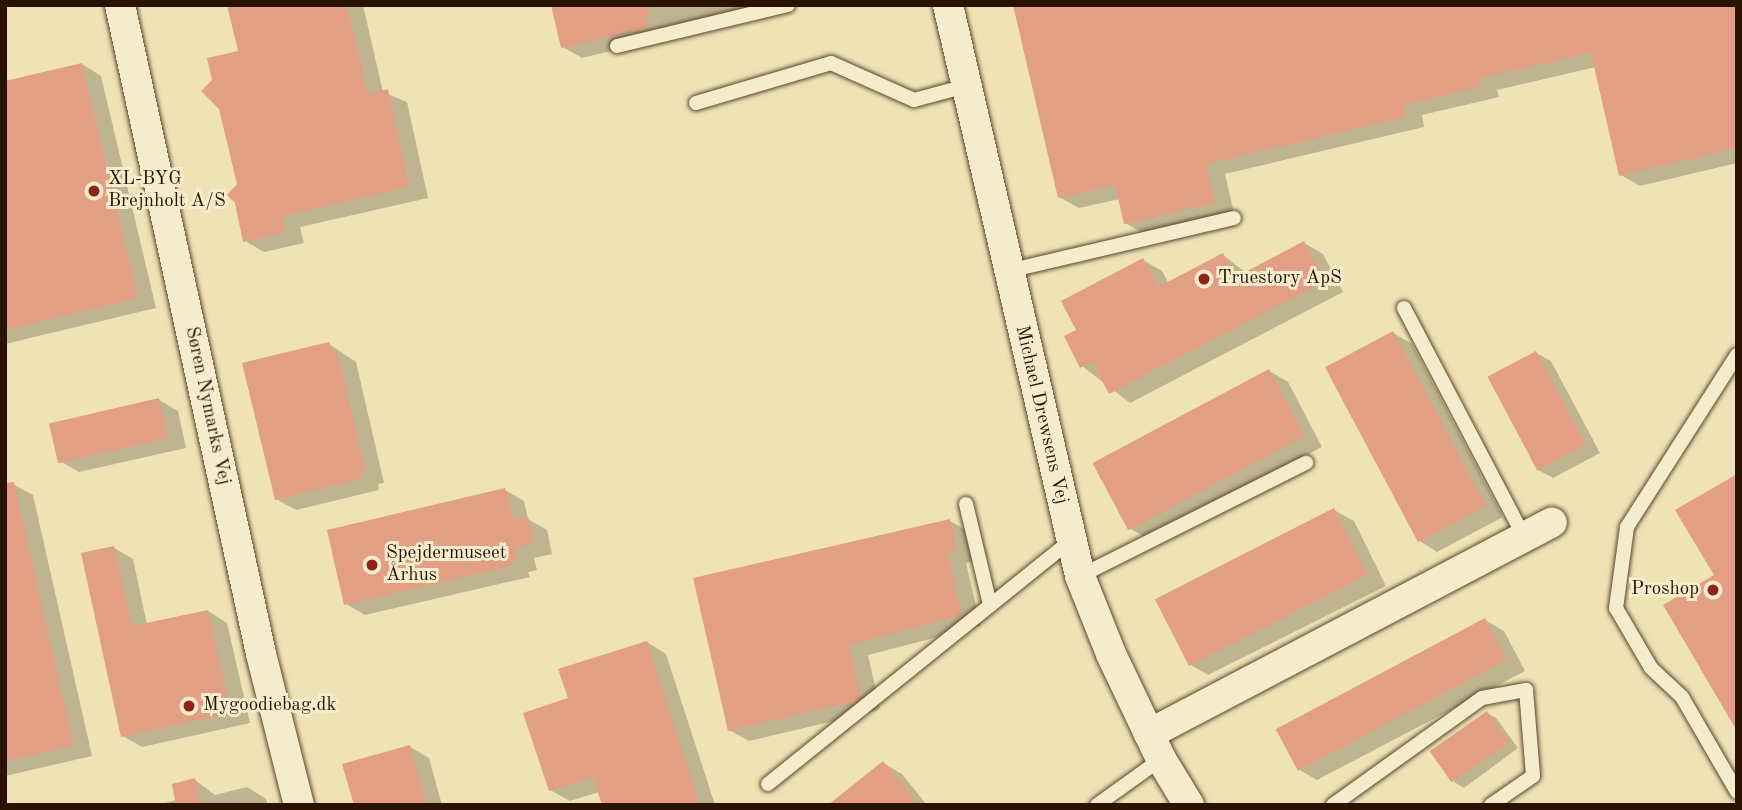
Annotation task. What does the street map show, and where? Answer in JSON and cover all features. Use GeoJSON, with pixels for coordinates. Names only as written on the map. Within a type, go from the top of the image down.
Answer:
{"type":"FeatureCollection","features":[{"type":"Feature","properties":{"kind":"street","name":"Søren Nymarks Vej"},"geometry":{"type":"LineString","coordinates":[[120,5],[261,654],[299,805]]}},
{"type":"Feature","properties":{"kind":"street","name":"Michael Drewsens Vej"},"geometry":{"type":"LineString","coordinates":[[948,5],[1080,576],[1155,747],[1189,805]]}},
{"type":"Feature","properties":{"kind":"street"},"geometry":{"type":"LineString","coordinates":[[1155,747],[1552,522]]}},
{"type":"Feature","properties":{"kind":"lane"},"geometry":{"type":"LineString","coordinates":[[617,46],[788,5]]}},
{"type":"Feature","properties":{"kind":"lane"},"geometry":{"type":"LineString","coordinates":[[696,103],[831,63],[914,100],[966,86]]}},
{"type":"Feature","properties":{"kind":"lane"},"geometry":{"type":"LineString","coordinates":[[1008,271],[1234,218]]}},
{"type":"Feature","properties":{"kind":"lane"},"geometry":{"type":"LineString","coordinates":[[1404,307],[1524,537]]}},
{"type":"Feature","properties":{"kind":"lane"},"geometry":{"type":"LineString","coordinates":[[1737,355],[1627,527],[1616,608],[1651,668],[1682,697],[1737,792]]}},
{"type":"Feature","properties":{"kind":"lane"},"geometry":{"type":"LineString","coordinates":[[1080,576],[1306,463]]}},
{"type":"Feature","properties":{"kind":"lane"},"geometry":{"type":"LineString","coordinates":[[967,504],[990,605]]}},
{"type":"Feature","properties":{"kind":"lane"},"geometry":{"type":"LineString","coordinates":[[768,784],[1071,540]]}},
{"type":"Feature","properties":{"kind":"lane"},"geometry":{"type":"LineString","coordinates":[[1333,805],[1482,698],[1526,690],[1533,776],[1491,805]]}},
{"type":"Feature","properties":{"kind":"lane"},"geometry":{"type":"LineString","coordinates":[[1097,805],[1155,747]]}},
{"type":"Feature","properties":{"kind":"building"},"geometry":{"type":"Polygon","coordinates":[[[227,5],[347,5],[368,94],[388,89],[409,187],[282,216],[285,232],[243,242],[235,203],[227,195],[237,184],[219,109],[201,91],[212,80],[207,58],[238,51],[227,5]]]}},
{"type":"Feature","properties":{"kind":"building"},"geometry":{"type":"Polygon","coordinates":[[[551,5],[648,5],[647,28],[561,48],[551,5]]]}},
{"type":"Feature","properties":{"kind":"building"},"geometry":{"type":"Polygon","coordinates":[[[1013,5],[1737,5],[1737,148],[1619,176],[1591,53],[1479,79],[1481,87],[1403,105],[1406,117],[1206,164],[1215,203],[1124,224],[1115,185],[1058,198],[1013,5]]]}},
{"type":"Feature","properties":{"kind":"building"},"geometry":{"type":"Polygon","coordinates":[[[82,63],[138,298],[5,330],[5,81],[82,63]]]}},
{"type":"Feature","properties":{"kind":"building"},"geometry":{"type":"Polygon","coordinates":[[[1304,241],[1325,281],[1109,394],[1092,361],[1080,368],[1064,336],[1076,330],[1061,301],[1143,258],[1158,287],[1223,253],[1236,277],[1304,241]]]}},
{"type":"Feature","properties":{"kind":"building"},"geometry":{"type":"Polygon","coordinates":[[[1393,331],[1486,506],[1418,542],[1325,367],[1393,331]]]}},
{"type":"Feature","properties":{"kind":"building"},"geometry":{"type":"Polygon","coordinates":[[[329,342],[331,351],[337,350],[366,472],[360,474],[361,479],[275,500],[242,363],[329,342]]]}},
{"type":"Feature","properties":{"kind":"building"},"geometry":{"type":"Polygon","coordinates":[[[1536,351],[1586,445],[1537,470],[1487,377],[1536,351]]]}},
{"type":"Feature","properties":{"kind":"building"},"geometry":{"type":"Polygon","coordinates":[[[1269,369],[1305,436],[1128,530],[1092,463],[1269,369]]]}},
{"type":"Feature","properties":{"kind":"building"},"geometry":{"type":"Polygon","coordinates":[[[159,398],[168,438],[58,463],[49,423],[159,398]]]}},
{"type":"Feature","properties":{"kind":"building","name":"Proshop"},"geometry":{"type":"Polygon","coordinates":[[[1737,474],[1737,731],[1663,605],[1714,575],[1675,510],[1737,474]]]}},
{"type":"Feature","properties":{"kind":"building"},"geometry":{"type":"Polygon","coordinates":[[[14,482],[74,746],[5,761],[5,483],[14,482]]]}},
{"type":"Feature","properties":{"kind":"building"},"geometry":{"type":"Polygon","coordinates":[[[505,488],[513,520],[528,517],[534,543],[515,548],[518,560],[510,562],[511,566],[344,605],[327,530],[505,488]]]}},
{"type":"Feature","properties":{"kind":"building"},"geometry":{"type":"Polygon","coordinates":[[[1334,508],[1368,575],[1189,666],[1155,599],[1334,508]]]}},
{"type":"Feature","properties":{"kind":"building"},"geometry":{"type":"Polygon","coordinates":[[[950,519],[957,550],[948,553],[962,615],[849,645],[861,697],[856,701],[728,731],[693,578],[950,519]]]}},
{"type":"Feature","properties":{"kind":"building"},"geometry":{"type":"Polygon","coordinates":[[[114,546],[132,626],[208,610],[231,713],[121,737],[81,553],[114,546]]]}},
{"type":"Feature","properties":{"kind":"building"},"geometry":{"type":"Polygon","coordinates":[[[1485,618],[1507,659],[1298,771],[1276,729],[1485,618]]]}},
{"type":"Feature","properties":{"kind":"building"},"geometry":{"type":"Polygon","coordinates":[[[647,641],[700,805],[602,805],[593,777],[549,791],[523,713],[568,698],[558,669],[647,641]]]}},
{"type":"Feature","properties":{"kind":"building"},"geometry":{"type":"Polygon","coordinates":[[[1487,711],[1509,742],[1451,782],[1430,751],[1487,711]]]}},
{"type":"Feature","properties":{"kind":"building"},"geometry":{"type":"Polygon","coordinates":[[[410,745],[427,805],[354,805],[342,764],[410,745]]]}},
{"type":"Feature","properties":{"kind":"building"},"geometry":{"type":"Polygon","coordinates":[[[883,761],[919,805],[828,805],[883,761]]]}},
{"type":"Feature","properties":{"kind":"building"},"geometry":{"type":"Polygon","coordinates":[[[195,778],[201,805],[176,805],[172,784],[195,778]]]}},
{"type":"Feature","properties":{"kind":"place","name":"XL-BYG Brejnholt A/S"},"geometry":{"type":"Point","coordinates":[94,191]}},
{"type":"Feature","properties":{"kind":"place","name":"Truestory ApS"},"geometry":{"type":"Point","coordinates":[1204,279]}},
{"type":"Feature","properties":{"kind":"place","name":"Spejdermuseet Århus"},"geometry":{"type":"Point","coordinates":[372,565]}},
{"type":"Feature","properties":{"kind":"place","name":"Proshop"},"geometry":{"type":"Point","coordinates":[1713,590]}},
{"type":"Feature","properties":{"kind":"place","name":"Mygoodiebag.dk"},"geometry":{"type":"Point","coordinates":[189,706]}}]}
